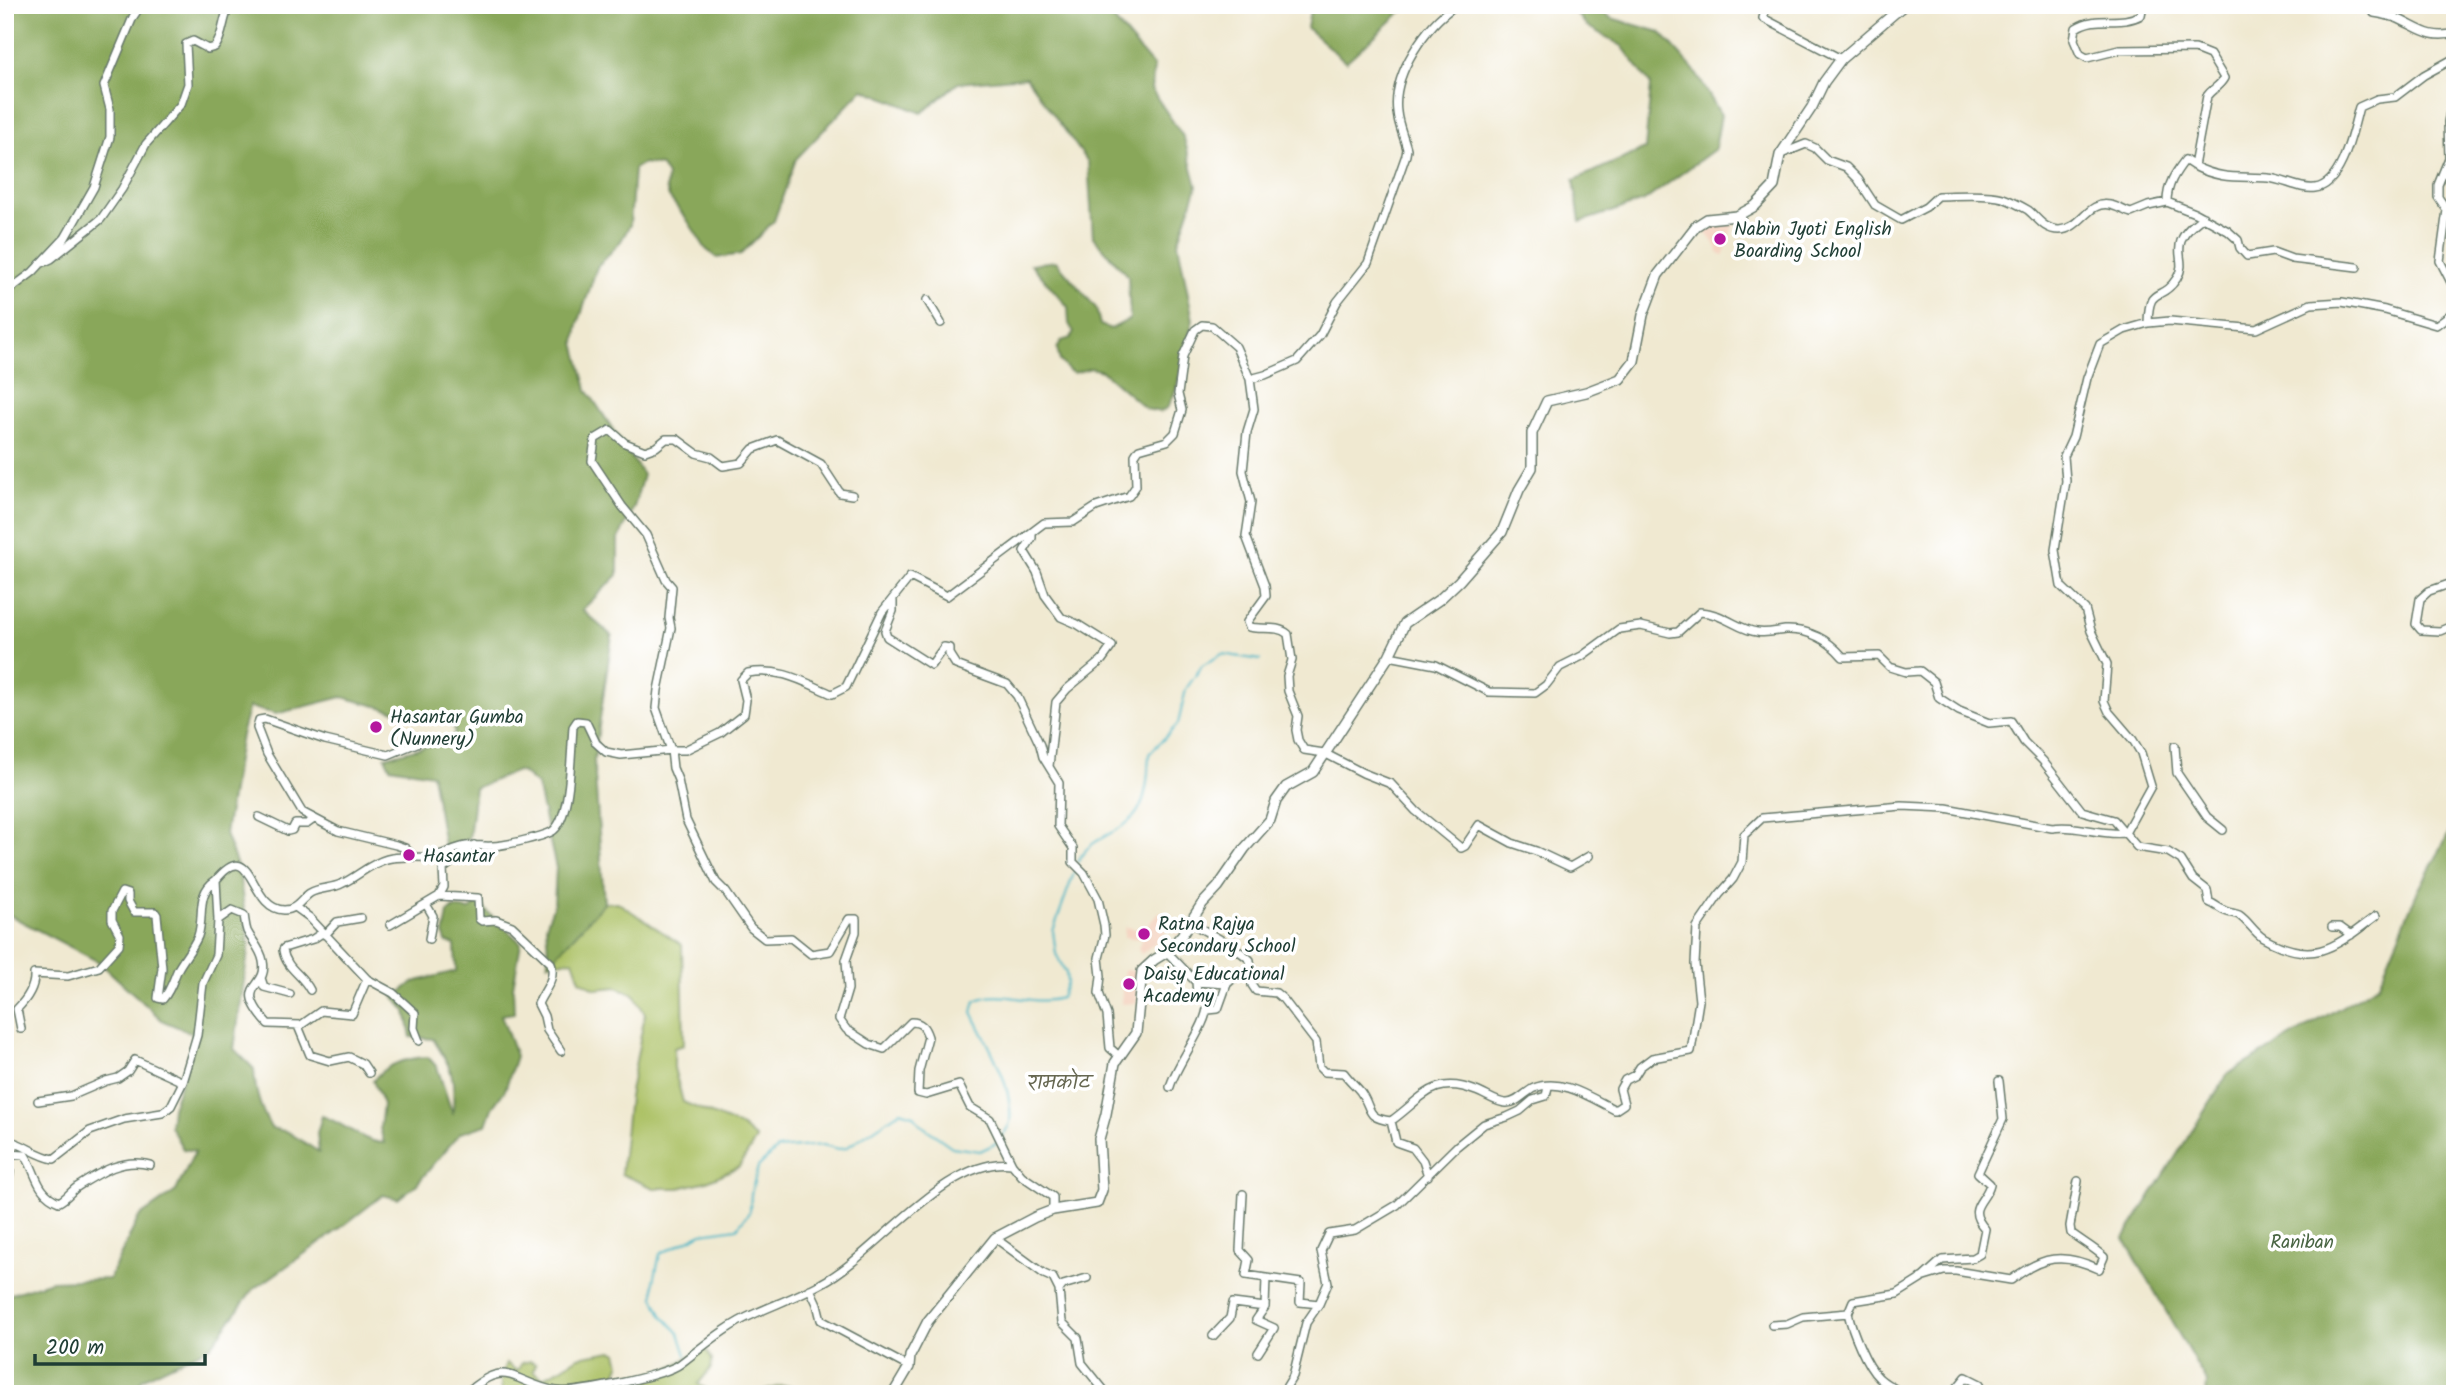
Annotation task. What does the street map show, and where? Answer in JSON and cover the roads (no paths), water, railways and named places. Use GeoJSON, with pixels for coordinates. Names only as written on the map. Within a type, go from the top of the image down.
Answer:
{"type":"FeatureCollection","features":[{"type":"Feature","properties":{"kind":"main road"},"geometry":{"type":"LineString","coordinates":[[893,1394],[909,1367],[910,1356],[929,1321],[995,1238],[1053,1210],[1097,1203],[1100,1200],[1102,1182],[1098,1139],[1106,1114],[1112,1072],[1119,1056],[1136,1033],[1142,971],[1167,952],[1270,820],[1276,801],[1286,787],[1313,772],[1389,656],[1405,623],[1460,582],[1502,532],[1519,490],[1532,468],[1532,433],[1547,401],[1586,392],[1620,379],[1634,361],[1643,315],[1658,275],[1696,226],[1707,219],[1737,216],[1755,205],[1774,186],[1780,155],[1812,107],[1824,82],[1841,59],[1904,5]]}},
{"type":"Feature","properties":{"kind":"street"},"geometry":{"type":"LineString","coordinates":[[5,293],[18,285],[65,239],[95,184],[110,137],[110,109],[104,86],[133,17],[141,5]]}},
{"type":"Feature","properties":{"kind":"street"},"geometry":{"type":"LineString","coordinates":[[40,264],[89,231],[110,209],[146,144],[181,104],[188,83],[186,44],[193,41],[208,49],[215,47],[230,5]]}},
{"type":"Feature","properties":{"kind":"street"},"geometry":{"type":"LineString","coordinates":[[1250,379],[1284,368],[1306,353],[1320,335],[1337,302],[1368,262],[1406,155],[1396,101],[1403,73],[1410,56],[1438,21],[1457,5]]}},
{"type":"Feature","properties":{"kind":"street"},"geometry":{"type":"LineString","coordinates":[[1767,5],[1763,18],[1841,59]]}},
{"type":"Feature","properties":{"kind":"street"},"geometry":{"type":"LineString","coordinates":[[2143,5],[2141,15],[2129,21],[2102,19],[2084,23],[2076,28],[2074,40],[2080,54],[2087,58],[2110,51],[2139,49],[2195,49],[2210,55],[2224,78],[2207,96],[2194,166]]}},
{"type":"Feature","properties":{"kind":"street"},"geometry":{"type":"LineString","coordinates":[[2372,5],[2374,13],[2395,18],[2426,34],[2455,33]]}},
{"type":"Feature","properties":{"kind":"street"},"geometry":{"type":"LineString","coordinates":[[2167,202],[2167,190],[2185,160],[2221,177],[2280,179],[2313,189],[2326,186],[2336,174],[2352,139],[2359,107],[2377,99],[2395,97],[2424,75],[2455,58]]}},
{"type":"Feature","properties":{"kind":"street"},"geometry":{"type":"LineString","coordinates":[[2455,89],[2448,121],[2449,158],[2438,186],[2438,197],[2447,210],[2440,261],[2455,290]]}},
{"type":"Feature","properties":{"kind":"street"},"geometry":{"type":"LineString","coordinates":[[1780,155],[1806,144],[1815,148],[1827,160],[1846,167],[1858,179],[1875,205],[1902,220],[1926,207],[1938,196],[2001,197],[2028,211],[2040,223],[2055,230],[2067,229],[2081,220],[2090,209],[2104,205],[2111,205],[2131,214],[2148,206],[2167,202],[2228,231],[2238,240],[2240,248],[2247,256],[2273,252],[2292,259],[2357,267]]}},
{"type":"Feature","properties":{"kind":"street"},"geometry":{"type":"LineString","coordinates":[[2148,323],[2148,303],[2153,296],[2167,290],[2176,279],[2183,265],[2180,243],[2188,230],[2203,217]]}},
{"type":"Feature","properties":{"kind":"street"},"geometry":{"type":"LineString","coordinates":[[927,300],[941,323]]}},
{"type":"Feature","properties":{"kind":"street"},"geometry":{"type":"LineString","coordinates":[[2125,833],[2151,786],[2141,753],[2109,712],[2104,701],[2107,664],[2091,631],[2085,609],[2061,586],[2055,550],[2066,481],[2064,456],[2073,437],[2087,378],[2100,344],[2124,330],[2148,323],[2169,321],[2256,329],[2311,304],[2342,302],[2385,310],[2436,325],[2455,311]]}},
{"type":"Feature","properties":{"kind":"street"},"geometry":{"type":"LineString","coordinates":[[22,1028],[17,1009],[30,992],[34,974],[68,976],[86,971],[99,967],[115,951],[120,935],[112,920],[112,911],[122,892],[128,894],[128,901],[134,912],[155,912],[157,915],[162,968],[158,998],[163,999],[198,935],[202,897],[209,884],[228,868],[239,865],[247,869],[261,897],[268,904],[285,910],[295,907],[309,894],[342,884],[378,862],[391,858],[432,857],[463,846],[493,846],[553,832],[566,808],[573,727],[577,721],[586,722],[596,743],[606,752],[621,755],[685,750],[720,733],[744,714],[746,700],[741,680],[748,673],[774,670],[814,684],[832,694],[846,687],[882,612],[910,577],[947,596],[1044,523],[1073,522],[1096,507],[1129,496],[1136,485],[1135,455],[1139,449],[1167,441],[1179,428],[1182,410],[1178,394],[1184,356],[1195,330],[1202,325],[1212,326],[1236,347],[1250,379],[1254,409],[1247,432],[1243,471],[1251,502],[1247,536],[1265,586],[1266,597],[1247,622],[1249,628],[1277,628],[1288,634],[1292,660],[1287,676],[1288,691],[1298,716],[1298,740],[1304,750],[1324,753],[1363,773],[1391,783],[1416,811],[1461,848],[1479,825],[1512,843],[1570,867],[1589,856]]}},
{"type":"Feature","properties":{"kind":"street"},"geometry":{"type":"LineString","coordinates":[[852,495],[840,493],[821,464],[777,440],[753,449],[741,463],[723,466],[711,457],[696,453],[677,439],[666,439],[645,451],[625,443],[610,430],[595,439],[592,461],[622,506],[646,535],[671,587],[668,618],[671,628],[657,690],[656,708],[671,750],[686,820],[701,856],[716,882],[751,928],[765,939],[795,939],[806,952],[816,955],[830,951],[849,919],[856,919],[856,932],[846,960],[848,989],[839,1019],[842,1026],[869,1044],[884,1049],[911,1022],[919,1023],[928,1041],[919,1071],[918,1093],[926,1095],[959,1085],[970,1107],[990,1119],[1012,1164],[1023,1177],[1053,1197],[1053,1210]]}},
{"type":"Feature","properties":{"kind":"street"},"geometry":{"type":"LineString","coordinates":[[660,432],[666,439]]}},
{"type":"Feature","properties":{"kind":"street"},"geometry":{"type":"LineString","coordinates":[[1032,533],[1024,551],[1037,572],[1045,595],[1061,617],[1112,646],[1102,660],[1067,689],[1056,702],[1049,766]]}},
{"type":"Feature","properties":{"kind":"street"},"geometry":{"type":"LineString","coordinates":[[2447,628],[2440,631],[2421,630],[2416,624],[2420,599],[2429,591],[2455,582]]}},
{"type":"Feature","properties":{"kind":"street"},"geometry":{"type":"LineString","coordinates":[[893,601],[893,611],[885,631],[887,637],[931,665],[944,647],[949,648],[949,654],[956,665],[1007,684],[1017,696],[1043,757],[1059,783],[1058,826],[1073,848],[1073,862],[1084,873],[1098,899],[1104,925],[1098,958],[1101,976],[1099,993],[1107,1015],[1110,1048],[1119,1056]]}},
{"type":"Feature","properties":{"kind":"street"},"geometry":{"type":"LineString","coordinates":[[1389,656],[1436,665],[1489,692],[1535,693],[1546,685],[1560,667],[1582,656],[1619,629],[1641,626],[1670,633],[1678,632],[1700,612],[1714,612],[1756,633],[1790,630],[1812,633],[1831,643],[1843,657],[1879,656],[1890,667],[1906,672],[1920,671],[1934,682],[1939,698],[1959,711],[1989,723],[2011,721],[2024,742],[2043,761],[2082,811],[2114,820],[2137,847],[2168,852],[2181,860],[2193,879],[2207,890],[2209,902],[2224,911],[2239,915],[2263,938],[2294,953],[2316,951],[2331,947],[2376,916]]}},
{"type":"Feature","properties":{"kind":"street"},"geometry":{"type":"LineString","coordinates":[[413,856],[396,845],[338,831],[302,812],[267,754],[257,728],[259,720],[265,719],[325,740],[388,755],[417,743]]}},
{"type":"Feature","properties":{"kind":"street"},"geometry":{"type":"LineString","coordinates":[[2175,746],[2177,772],[2207,817],[2223,830]]}},
{"type":"Feature","properties":{"kind":"street"},"geometry":{"type":"LineString","coordinates":[[1190,922],[1238,949],[1250,960],[1252,985],[1256,991],[1276,993],[1308,1028],[1316,1042],[1319,1066],[1324,1072],[1344,1073],[1364,1097],[1371,1115],[1379,1120],[1391,1121],[1408,1105],[1437,1086],[1454,1085],[1473,1089],[1505,1104],[1536,1087],[1566,1085],[1615,1110],[1624,1104],[1620,1089],[1625,1080],[1635,1075],[1640,1067],[1652,1058],[1691,1051],[1699,1001],[1697,927],[1718,895],[1733,879],[1742,862],[1744,835],[1762,818],[1902,806],[1946,808],[2052,828],[2064,826],[2105,834],[2125,833]]}},
{"type":"Feature","properties":{"kind":"street"},"geometry":{"type":"LineString","coordinates":[[259,817],[288,831],[292,830],[295,824],[307,824],[314,820]]}},
{"type":"Feature","properties":{"kind":"street"},"geometry":{"type":"LineString","coordinates":[[439,895],[444,887],[443,869],[474,845]]}},
{"type":"Feature","properties":{"kind":"street"},"geometry":{"type":"LineString","coordinates":[[5,1202],[10,1172],[7,1140],[54,1158],[90,1131],[124,1119],[168,1111],[183,1082],[197,1035],[203,983],[216,955],[216,880]]}},
{"type":"Feature","properties":{"kind":"street"},"geometry":{"type":"LineString","coordinates":[[390,925],[439,895],[478,898],[479,919],[505,922],[512,926],[551,963],[553,969],[550,984],[538,1004],[547,1030],[561,1051]]}},
{"type":"Feature","properties":{"kind":"street"},"geometry":{"type":"LineString","coordinates":[[426,904],[433,916],[429,939]]}},
{"type":"Feature","properties":{"kind":"street"},"geometry":{"type":"LineString","coordinates":[[295,907],[309,917],[367,979],[393,993],[415,1013],[414,1028],[419,1041]]}},
{"type":"Feature","properties":{"kind":"street"},"geometry":{"type":"LineString","coordinates":[[218,920],[232,910],[244,915],[246,928],[262,955],[264,972],[253,986],[251,993],[254,1006],[271,1025],[298,1026],[321,1011],[352,1014],[367,979]]}},
{"type":"Feature","properties":{"kind":"street"},"geometry":{"type":"LineString","coordinates":[[310,990],[306,982],[290,968],[284,948],[324,934],[337,922],[361,918]]}},
{"type":"Feature","properties":{"kind":"street"},"geometry":{"type":"LineString","coordinates":[[2332,927],[2340,927],[2351,935]]}},
{"type":"Feature","properties":{"kind":"street"},"geometry":{"type":"LineString","coordinates":[[1167,952],[1196,982],[1197,994],[1206,1002],[1208,1010],[1195,1040],[1179,1063],[1170,1087]]}},
{"type":"Feature","properties":{"kind":"street"},"geometry":{"type":"LineString","coordinates":[[1208,1010],[1217,1009],[1227,984],[1238,974],[1251,977]]}},
{"type":"Feature","properties":{"kind":"street"},"geometry":{"type":"LineString","coordinates":[[261,978],[264,987],[290,993]]}},
{"type":"Feature","properties":{"kind":"street"},"geometry":{"type":"LineString","coordinates":[[1196,982],[1227,984]]}},
{"type":"Feature","properties":{"kind":"street"},"geometry":{"type":"LineString","coordinates":[[298,1026],[310,1055],[330,1062],[349,1057],[363,1063],[369,1073]]}},
{"type":"Feature","properties":{"kind":"street"},"geometry":{"type":"LineString","coordinates":[[38,1101],[71,1096],[118,1078],[128,1071],[135,1060],[183,1082]]}},
{"type":"Feature","properties":{"kind":"street"},"geometry":{"type":"LineString","coordinates":[[1902,1394],[1878,1378],[1870,1366],[1848,1313],[1853,1301],[1897,1294],[1921,1279],[1942,1260],[1973,1258],[1980,1254],[1985,1229],[1976,1216],[1977,1206],[1990,1184],[1978,1173],[2003,1119],[1999,1081]]}},
{"type":"Feature","properties":{"kind":"street"},"geometry":{"type":"LineString","coordinates":[[1282,1394],[1293,1376],[1306,1323],[1319,1304],[1328,1283],[1321,1251],[1329,1234],[1355,1230],[1397,1205],[1484,1124],[1507,1117],[1520,1111],[1532,1100],[1546,1096],[1548,1087]]}},
{"type":"Feature","properties":{"kind":"street"},"geometry":{"type":"LineString","coordinates":[[1391,1121],[1396,1142],[1413,1148],[1423,1161],[1428,1176]]}},
{"type":"Feature","properties":{"kind":"street"},"geometry":{"type":"LineString","coordinates":[[7,1154],[22,1154],[27,1157],[39,1188],[59,1202],[92,1176],[106,1170],[135,1162],[150,1165]]}},
{"type":"Feature","properties":{"kind":"street"},"geometry":{"type":"LineString","coordinates":[[464,1394],[486,1377],[500,1373],[558,1392],[664,1373],[695,1353],[714,1336],[754,1314],[810,1289],[848,1266],[907,1213],[958,1178],[997,1162],[1012,1164]]}},
{"type":"Feature","properties":{"kind":"street"},"geometry":{"type":"LineString","coordinates":[[1921,1279],[1944,1271],[1956,1271],[2011,1280],[2034,1264],[2058,1258],[2077,1260],[2099,1269],[2104,1257],[2089,1243],[2071,1233],[2078,1181]]}},
{"type":"Feature","properties":{"kind":"street"},"geometry":{"type":"LineString","coordinates":[[1243,1194],[1240,1250],[1249,1259],[1246,1275],[1301,1283],[1300,1303],[1319,1304]]}},
{"type":"Feature","properties":{"kind":"street"},"geometry":{"type":"LineString","coordinates":[[995,1238],[1053,1278],[1059,1290],[1062,1322],[1078,1338],[1082,1363],[1107,1394]]}},
{"type":"Feature","properties":{"kind":"street"},"geometry":{"type":"LineString","coordinates":[[1059,1290],[1063,1285],[1087,1278]]}},
{"type":"Feature","properties":{"kind":"street"},"geometry":{"type":"LineString","coordinates":[[1258,1353],[1274,1328],[1256,1320],[1265,1307],[1266,1278]]}},
{"type":"Feature","properties":{"kind":"street"},"geometry":{"type":"LineString","coordinates":[[810,1289],[821,1321],[909,1367]]}},
{"type":"Feature","properties":{"kind":"street"},"geometry":{"type":"LineString","coordinates":[[1213,1336],[1230,1318],[1233,1303],[1265,1307]]}},
{"type":"Feature","properties":{"kind":"street"},"geometry":{"type":"LineString","coordinates":[[1773,1325],[1787,1324],[1804,1317],[1848,1313]]}},
{"type":"Feature","properties":{"kind":"street"},"geometry":{"type":"LineString","coordinates":[[1952,1394],[1966,1377],[1980,1384],[1986,1394]]}},
{"type":"Feature","properties":{"kind":"waterway"},"geometry":{"type":"LineString","coordinates":[[1078,862],[1090,846],[1126,824],[1139,809],[1146,789],[1149,754],[1178,724],[1186,689],[1202,666],[1222,654],[1260,660]]}},
{"type":"Feature","properties":{"kind":"waterway"},"geometry":{"type":"LineString","coordinates":[[1002,1136],[1010,1122],[1008,1094],[998,1065],[972,1012],[975,1001],[995,996],[1039,1000],[1061,998],[1067,982],[1066,973],[1056,954],[1053,931],[1075,870]]}},
{"type":"Feature","properties":{"kind":"waterway"},"geometry":{"type":"LineString","coordinates":[[686,1355],[679,1333],[662,1315],[654,1297],[654,1281],[660,1254],[702,1233],[737,1228],[750,1211],[758,1167],[777,1149],[823,1145],[846,1148],[901,1111],[913,1115],[921,1125],[952,1147],[980,1151],[997,1143]]}},
{"type":"Feature","properties":{"kind":"place","name":"Nabin Jyoti English Boarding School"},"geometry":{"type":"Point","coordinates":[1720,239]}},
{"type":"Feature","properties":{"kind":"place","name":"Hasantar Gumba (Nunnery)"},"geometry":{"type":"Point","coordinates":[376,727]}},
{"type":"Feature","properties":{"kind":"place","name":"Hasantar"},"geometry":{"type":"Point","coordinates":[409,855]}},
{"type":"Feature","properties":{"kind":"place","name":"Ratna Rajya Secondary School"},"geometry":{"type":"Point","coordinates":[1144,934]}},
{"type":"Feature","properties":{"kind":"place","name":"Daisy Educational Academy"},"geometry":{"type":"Point","coordinates":[1129,984]}},
{"type":"Feature","properties":{"kind":"district","name":"रामकोट"},"geometry":{"type":"Point","coordinates":[1059,1082]}},
{"type":"Feature","properties":{"kind":"park label","name":"Raniban"},"geometry":{"type":"Point","coordinates":[2302,1241]}}]}
